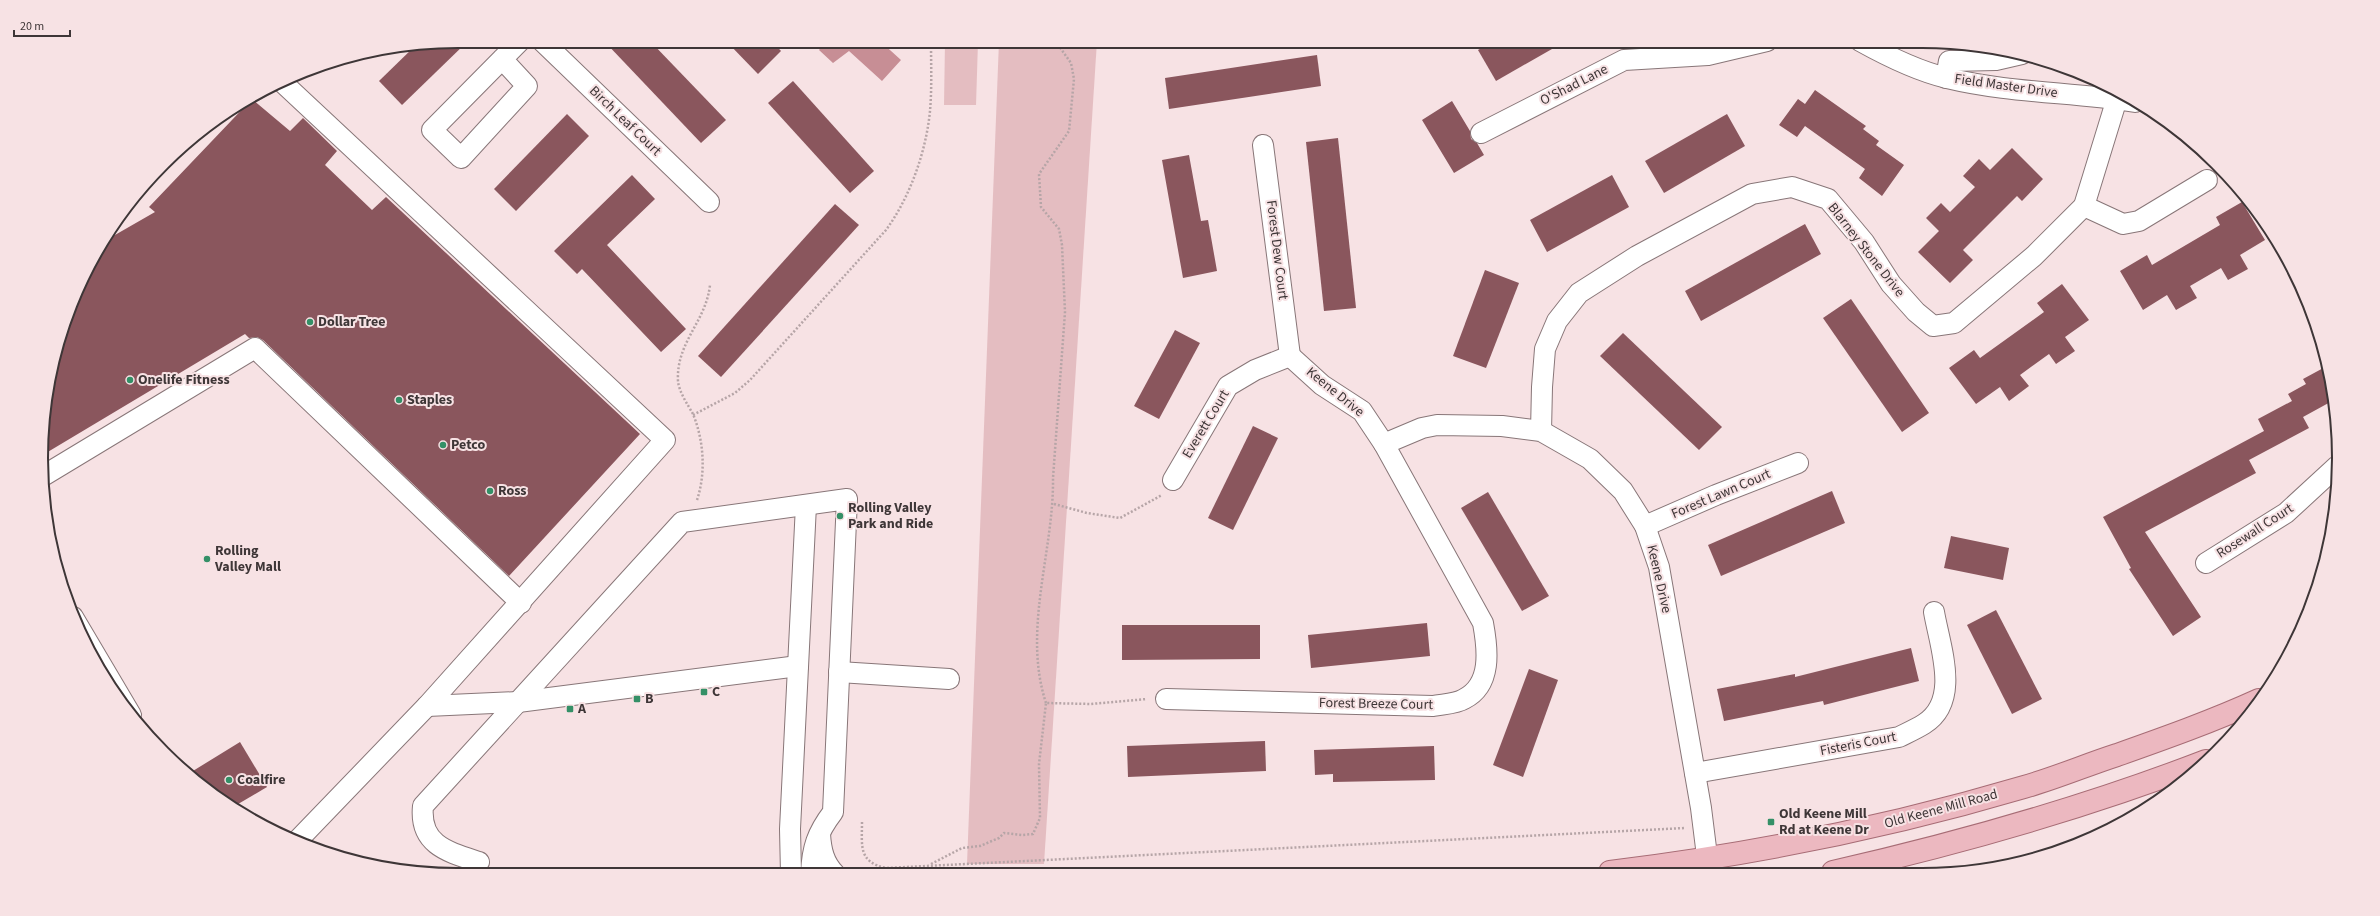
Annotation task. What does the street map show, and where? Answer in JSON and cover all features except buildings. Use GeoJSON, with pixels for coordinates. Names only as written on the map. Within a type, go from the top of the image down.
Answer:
{"type":"FeatureCollection","features":[{"type":"Feature","properties":{"kind":"main road","name":"Old Keene Mill Road"},"geometry":{"type":"LineString","coordinates":[[1675,868],[1708,866],[1842,834],[2026,787],[2152,742],[2250,703]]}},
{"type":"Feature","properties":{"kind":"main road"},"geometry":{"type":"LineString","coordinates":[[1851,868],[1921,852],[2030,822],[2148,784],[2191,767]]}},
{"type":"Feature","properties":{"kind":"street"},"geometry":{"type":"LineString","coordinates":[[502,59],[527,86],[461,158],[432,130],[502,59],[513,48]]}},
{"type":"Feature","properties":{"kind":"street","name":"Birch Leaf Court"},"geometry":{"type":"LineString","coordinates":[[549,48],[708,202]]}},
{"type":"Feature","properties":{"kind":"street","name":"O'Shad Lane"},"geometry":{"type":"LineString","coordinates":[[1482,133],[1624,60],[1708,55],[1738,48]]}},
{"type":"Feature","properties":{"kind":"street","name":"Field Master Drive"},"geometry":{"type":"LineString","coordinates":[[1874,48],[1889,56],[1946,78],[1984,86],[2117,97]]}},
{"type":"Feature","properties":{"kind":"street"},"geometry":{"type":"LineString","coordinates":[[1946,78],[1949,61],[1996,60],[2008,57]]}},
{"type":"Feature","properties":{"kind":"street"},"geometry":{"type":"LineString","coordinates":[[286,86],[665,440],[521,603],[427,706],[301,837]]}},
{"type":"Feature","properties":{"kind":"street","name":"Blarney Stone Drive"},"geometry":{"type":"LineString","coordinates":[[1541,431],[1545,349],[1557,321],[1579,293],[1637,256],[1752,194],[1792,187],[1828,199],[1864,242],[1891,284],[1916,312],[1933,326],[1954,324],[2034,256],[2084,206],[2123,101]]}},
{"type":"Feature","properties":{"kind":"street","name":"Forest Dew Court"},"geometry":{"type":"LineString","coordinates":[[1263,145],[1290,356]]}},
{"type":"Feature","properties":{"kind":"street"},"geometry":{"type":"LineString","coordinates":[[2084,206],[2123,224],[2138,221],[2207,180]]}},
{"type":"Feature","properties":{"kind":"street"},"geometry":{"type":"LineString","coordinates":[[49,473],[255,348],[521,603]]}},
{"type":"Feature","properties":{"kind":"street","name":"Keene Drive"},"geometry":{"type":"LineString","coordinates":[[1290,356],[1322,385],[1362,411],[1384,444],[1422,428],[1437,425],[1502,426],[1541,431],[1576,449],[1612,479],[1634,507],[1645,526],[1659,567],[1703,827],[1708,866]]}},
{"type":"Feature","properties":{"kind":"street","name":"Everett Court"},"geometry":{"type":"LineString","coordinates":[[1173,480],[1228,386],[1255,370],[1290,356]]}},
{"type":"Feature","properties":{"kind":"street","name":"Forest Breeze Court"},"geometry":{"type":"LineString","coordinates":[[1166,699],[1433,706],[1463,700],[1478,689],[1485,672],[1487,653],[1482,623],[1384,444]]}},
{"type":"Feature","properties":{"kind":"street","name":"Forest Lawn Court"},"geometry":{"type":"LineString","coordinates":[[1645,526],[1798,463]]}},
{"type":"Feature","properties":{"kind":"street","name":"Rosewall Court"},"geometry":{"type":"LineString","coordinates":[[2206,563],[2286,513],[2331,472]]}},
{"type":"Feature","properties":{"kind":"street"},"geometry":{"type":"LineString","coordinates":[[479,862],[449,853],[429,838],[421,819],[423,806],[682,522],[847,499],[833,812],[820,829],[812,857],[811,868]]}},
{"type":"Feature","properties":{"kind":"street"},"geometry":{"type":"LineString","coordinates":[[791,868],[790,829],[806,505]]}},
{"type":"Feature","properties":{"kind":"street","name":"Fisteris Court"},"geometry":{"type":"LineString","coordinates":[[1694,774],[1899,737],[1926,724],[1942,704],[1946,682],[1934,612]]}},
{"type":"Feature","properties":{"kind":"street"},"geometry":{"type":"LineString","coordinates":[[427,706],[518,702],[798,666]]}},
{"type":"Feature","properties":{"kind":"street"},"geometry":{"type":"LineString","coordinates":[[839,672],[949,679]]}},
{"type":"Feature","properties":{"kind":"street"},"geometry":{"type":"LineString","coordinates":[[820,829],[821,850],[826,863],[830,868]]}},
{"type":"Feature","properties":{"kind":"path"},"geometry":{"type":"LineString","coordinates":[[693,415],[735,393],[750,380],[886,230],[900,212],[922,151],[930,112],[931,48]]}},
{"type":"Feature","properties":{"kind":"path"},"geometry":{"type":"LineString","coordinates":[[928,866],[962,848],[980,846],[999,838],[1004,833],[1022,835],[1033,834],[1040,818],[1039,764],[1046,703],[1038,680],[1039,601],[1054,504],[1054,470],[1065,312],[1060,229],[1041,207],[1039,174],[1070,131],[1074,79],[1071,63],[1060,48]]}},
{"type":"Feature","properties":{"kind":"path"},"geometry":{"type":"LineString","coordinates":[[682,522],[697,500],[703,481],[700,435],[693,415],[678,383],[678,369],[681,353],[688,335],[701,317],[708,301],[710,285]]}},
{"type":"Feature","properties":{"kind":"path"},"geometry":{"type":"LineString","coordinates":[[1054,504],[1087,513],[1120,518],[1161,496],[1173,480]]}},
{"type":"Feature","properties":{"kind":"path"},"geometry":{"type":"LineString","coordinates":[[1046,703],[1091,704],[1134,699],[1166,699]]}},
{"type":"Feature","properties":{"kind":"path"},"geometry":{"type":"LineString","coordinates":[[862,822],[862,850],[866,859],[876,866],[886,868],[1703,827]]}},
{"type":"Feature","properties":{"kind":"shaded area"},"geometry":{"type":"Polygon","coordinates":[[[821,48],[888,48],[901,60],[882,81],[849,51],[833,63],[819,50],[821,48]]]}},
{"type":"Feature","properties":{"kind":"shaded area"},"geometry":{"type":"Polygon","coordinates":[[[945,48],[978,48],[976,105],[944,105],[945,48]]]}},
{"type":"Feature","properties":{"kind":"shaded area"},"geometry":{"type":"Polygon","coordinates":[[[999,48],[1097,48],[1044,864],[967,864],[999,48]]]}},
{"type":"Feature","properties":{"kind":"place","name":"Dollar Tree"},"geometry":{"type":"Point","coordinates":[310,322]}},
{"type":"Feature","properties":{"kind":"place","name":"Onelife Fitness"},"geometry":{"type":"Point","coordinates":[130,380]}},
{"type":"Feature","properties":{"kind":"place","name":"Staples"},"geometry":{"type":"Point","coordinates":[399,400]}},
{"type":"Feature","properties":{"kind":"place","name":"Petco"},"geometry":{"type":"Point","coordinates":[443,445]}},
{"type":"Feature","properties":{"kind":"place","name":"Ross"},"geometry":{"type":"Point","coordinates":[490,491]}},
{"type":"Feature","properties":{"kind":"place","name":"Rolling Valley Park and Ride"},"geometry":{"type":"Point","coordinates":[840,516]}},
{"type":"Feature","properties":{"kind":"place","name":"Rolling Valley Mall"},"geometry":{"type":"Point","coordinates":[207,559]}},
{"type":"Feature","properties":{"kind":"place","name":"C"},"geometry":{"type":"Point","coordinates":[704,692]}},
{"type":"Feature","properties":{"kind":"place","name":"B"},"geometry":{"type":"Point","coordinates":[637,699]}},
{"type":"Feature","properties":{"kind":"place","name":"A"},"geometry":{"type":"Point","coordinates":[570,709]}},
{"type":"Feature","properties":{"kind":"place","name":"Coalfire"},"geometry":{"type":"Point","coordinates":[229,780]}},
{"type":"Feature","properties":{"kind":"place","name":"Old Keene Mill Rd at Keene Dr"},"geometry":{"type":"Point","coordinates":[1771,822]}}]}
